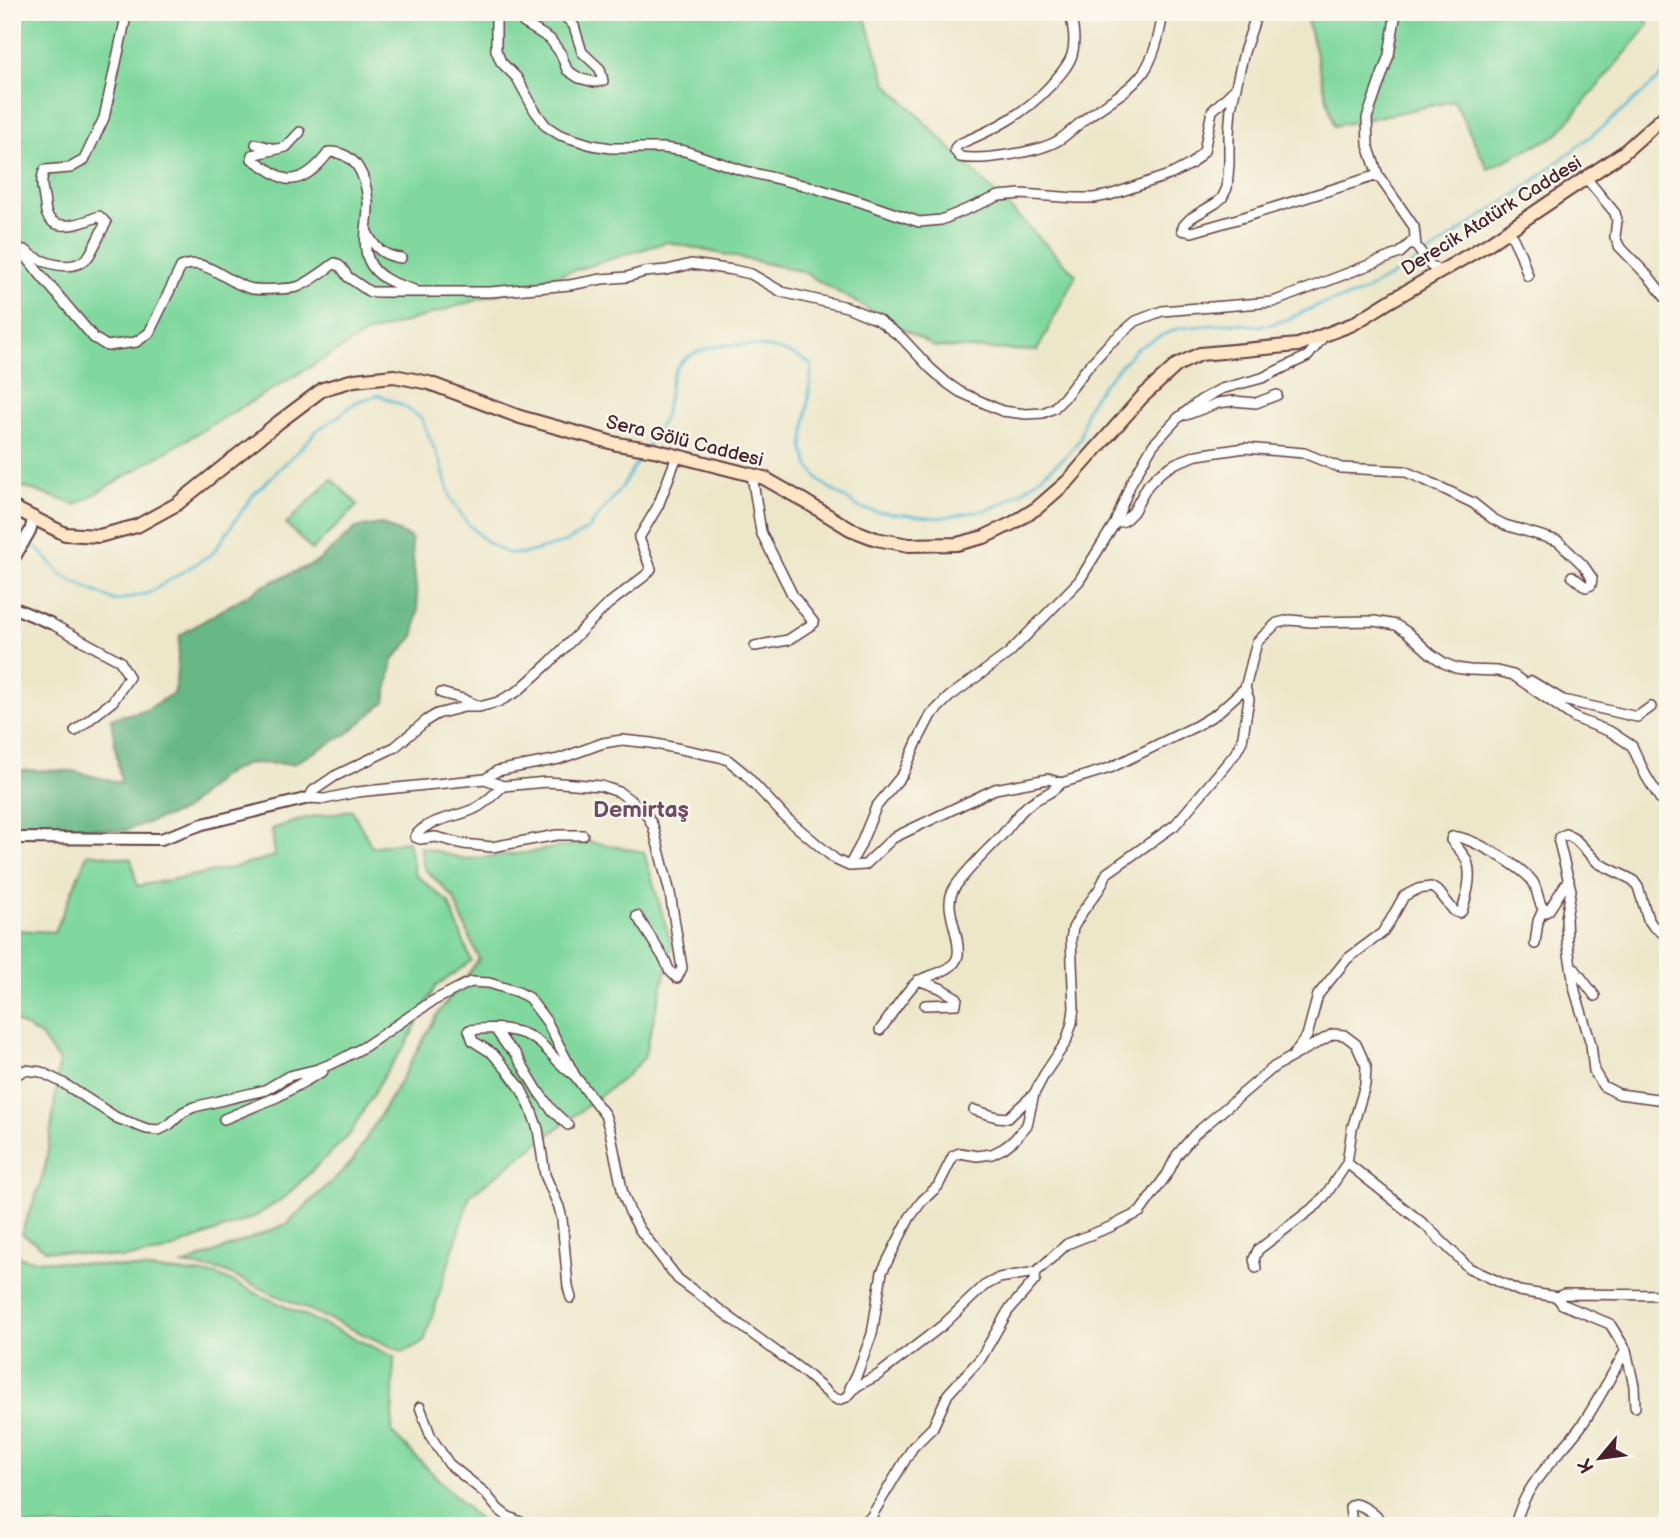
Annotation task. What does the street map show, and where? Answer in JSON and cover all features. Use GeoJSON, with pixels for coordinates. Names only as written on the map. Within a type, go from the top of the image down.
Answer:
{"type":"FeatureCollection","features":[{"type":"Feature","properties":{"kind":"main road","name":"Derecik Atatürk Caddesi"},"geometry":{"type":"LineString","coordinates":[[1324,336],[1353,324],[1435,269],[1488,244],[1623,153],[1668,113]]}},
{"type":"Feature","properties":{"kind":"main road","name":"Sera Gölü Caddesi"},"geometry":{"type":"LineString","coordinates":[[12,507],[65,534],[99,536],[137,526],[177,504],[323,389],[354,380],[394,376],[429,383],[520,417],[617,444],[653,450],[764,478],[850,529],[876,539],[909,545],[957,544],[984,537],[1037,508],[1068,481],[1143,397],[1177,365],[1200,354],[1298,345],[1324,336]]}},
{"type":"Feature","properties":{"kind":"street"},"geometry":{"type":"LineString","coordinates":[[13,239],[31,255],[55,265],[76,265],[88,258],[106,223],[99,216],[69,226],[55,224],[47,216],[42,175],[45,170],[69,168],[84,160],[104,118],[127,12]]}},
{"type":"Feature","properties":{"kind":"street"},"geometry":{"type":"LineString","coordinates":[[496,12],[496,50],[501,62],[517,78],[546,126],[560,135],[611,148],[663,148],[685,151],[741,170],[816,188],[919,222],[941,220],[999,196],[1021,194],[1094,198],[1172,174],[1191,164],[1203,151],[1212,111],[1236,88]]}},
{"type":"Feature","properties":{"kind":"street"},"geometry":{"type":"LineString","coordinates":[[516,12],[524,23],[550,39],[561,54],[567,70],[579,78],[594,82],[603,80],[600,69],[583,52],[574,26],[561,12]]}},
{"type":"Feature","properties":{"kind":"street"},"geometry":{"type":"LineString","coordinates":[[1070,12],[1074,43],[1071,57],[1063,72],[1038,99],[1016,117],[992,131],[959,144],[955,151],[960,158],[1032,151],[1061,139],[1142,75],[1155,46],[1163,12]]}},
{"type":"Feature","properties":{"kind":"street"},"geometry":{"type":"LineString","coordinates":[[1251,12],[1254,22],[1231,108],[1227,188],[1222,198],[1191,218],[1182,230],[1192,232],[1378,175]]}},
{"type":"Feature","properties":{"kind":"street"},"geometry":{"type":"LineString","coordinates":[[1396,12],[1389,55],[1367,118],[1368,145],[1378,175],[1414,227],[1416,243],[1435,269]]}},
{"type":"Feature","properties":{"kind":"street"},"geometry":{"type":"LineString","coordinates":[[300,132],[286,147],[252,155],[252,159],[286,179],[302,177],[329,152],[349,156],[358,166],[368,202],[365,242],[369,262],[383,278],[419,292]]}},
{"type":"Feature","properties":{"kind":"street"},"geometry":{"type":"LineString","coordinates":[[256,144],[277,149]]}},
{"type":"Feature","properties":{"kind":"street"},"geometry":{"type":"LineString","coordinates":[[1586,178],[1615,213],[1615,237],[1619,246],[1668,301]]}},
{"type":"Feature","properties":{"kind":"street"},"geometry":{"type":"LineString","coordinates":[[367,230],[372,243],[380,251],[390,257],[401,258]]}},
{"type":"Feature","properties":{"kind":"street"},"geometry":{"type":"LineString","coordinates":[[1509,230],[1528,276]]}},
{"type":"Feature","properties":{"kind":"street"},"geometry":{"type":"LineString","coordinates":[[13,239],[94,338],[107,346],[136,342],[149,333],[181,267],[190,263],[201,264],[252,289],[298,287],[335,263],[348,278],[370,292],[490,292],[627,278],[644,272],[691,264],[733,270],[751,274],[782,292],[847,307],[878,320],[902,338],[930,368],[960,392],[1002,411],[1026,414],[1043,413],[1054,408],[1109,344],[1136,321],[1162,312],[1273,302],[1401,253],[1416,243]]}},
{"type":"Feature","properties":{"kind":"street"},"geometry":{"type":"LineString","coordinates":[[849,866],[876,807],[903,774],[932,715],[949,697],[1009,653],[1079,581],[1115,523],[1131,483],[1153,445],[1178,418],[1201,400],[1221,389],[1262,378],[1308,356],[1324,336]]}},
{"type":"Feature","properties":{"kind":"street"},"geometry":{"type":"LineString","coordinates":[[1178,418],[1218,403],[1256,403],[1278,395]]}},
{"type":"Feature","properties":{"kind":"street"},"geometry":{"type":"LineString","coordinates":[[1115,523],[1124,521],[1133,512],[1148,485],[1160,473],[1197,454],[1245,448],[1304,453],[1341,467],[1404,471],[1473,503],[1505,525],[1558,541],[1583,565],[1592,578],[1591,585],[1586,587],[1572,576]]}},
{"type":"Feature","properties":{"kind":"street"},"geometry":{"type":"LineString","coordinates":[[309,797],[313,791],[335,776],[395,747],[437,713],[498,702],[518,691],[607,604],[646,575],[651,569],[639,538],[658,506],[677,456]]}},
{"type":"Feature","properties":{"kind":"street"},"geometry":{"type":"LineString","coordinates":[[752,475],[761,532],[793,596],[814,623],[788,640],[755,646]]}},
{"type":"Feature","properties":{"kind":"street"},"geometry":{"type":"LineString","coordinates":[[13,561],[30,531],[34,517]]}},
{"type":"Feature","properties":{"kind":"street"},"geometry":{"type":"LineString","coordinates":[[12,607],[50,623],[120,661],[129,677],[113,701],[75,731]]}},
{"type":"Feature","properties":{"kind":"street"},"geometry":{"type":"LineString","coordinates":[[880,1030],[918,981],[952,966],[958,956],[949,902],[952,890],[1028,805],[1054,791],[1061,783],[1110,768],[1216,714],[1245,688],[1257,642],[1277,623],[1290,620],[1374,621],[1396,625],[1444,663],[1456,668],[1513,675],[1575,718],[1625,740],[1637,752],[1646,776],[1668,807]]}},
{"type":"Feature","properties":{"kind":"street"},"geometry":{"type":"LineString","coordinates":[[1497,671],[1507,669],[1563,699],[1637,717],[1651,707]]}},
{"type":"Feature","properties":{"kind":"street"},"geometry":{"type":"LineString","coordinates":[[846,1396],[858,1374],[872,1334],[882,1272],[910,1217],[938,1186],[953,1156],[960,1153],[977,1156],[992,1154],[1014,1140],[1027,1125],[1034,1094],[1066,1042],[1073,1023],[1073,928],[1107,873],[1175,825],[1235,754],[1242,741],[1249,699],[1245,688]]}},
{"type":"Feature","properties":{"kind":"street"},"geometry":{"type":"LineString","coordinates":[[441,693],[479,707]]}},
{"type":"Feature","properties":{"kind":"street"},"geometry":{"type":"LineString","coordinates":[[485,779],[497,771],[559,759],[603,743],[622,740],[720,757],[744,772],[785,817],[836,860],[849,866],[865,865],[893,838],[995,789],[1048,779],[1061,783]]}},
{"type":"Feature","properties":{"kind":"street"},"geometry":{"type":"LineString","coordinates":[[12,838],[161,839],[203,824],[309,797],[325,799],[357,792],[485,779],[503,786],[547,782],[601,786],[619,792],[644,810],[653,826],[670,893],[682,968],[677,978],[669,970],[636,916]]}},
{"type":"Feature","properties":{"kind":"street"},"geometry":{"type":"LineString","coordinates":[[503,786],[477,808],[432,824],[418,831],[415,837],[436,837],[463,844],[492,847],[557,835],[583,835]]}},
{"type":"Feature","properties":{"kind":"street"},"geometry":{"type":"LineString","coordinates":[[1668,937],[1648,919],[1638,887],[1633,880],[1598,863],[1576,840],[1566,834],[1560,837],[1571,890],[1566,918],[1567,941],[1575,991],[1591,1044],[1594,1071],[1603,1086],[1619,1094],[1657,1099],[1668,1096]]}},
{"type":"Feature","properties":{"kind":"street"},"geometry":{"type":"LineString","coordinates":[[1290,1058],[1307,1035],[1318,995],[1348,959],[1382,933],[1404,896],[1418,889],[1431,887],[1439,892],[1454,911],[1462,911],[1466,900],[1469,868],[1451,840],[1452,837],[1456,835],[1474,842],[1523,870],[1533,883],[1543,910]]}},
{"type":"Feature","properties":{"kind":"street"},"geometry":{"type":"LineString","coordinates":[[1543,910],[1549,910],[1569,879]]}},
{"type":"Feature","properties":{"kind":"street"},"geometry":{"type":"LineString","coordinates":[[1535,944],[1538,921],[1543,910]]}},
{"type":"Feature","properties":{"kind":"street"},"geometry":{"type":"LineString","coordinates":[[1571,964],[1595,996]]}},
{"type":"Feature","properties":{"kind":"street"},"geometry":{"type":"LineString","coordinates":[[918,981],[940,988],[957,998],[956,1003],[925,1005]]}},
{"type":"Feature","properties":{"kind":"street"},"geometry":{"type":"LineString","coordinates":[[224,1119],[287,1092],[364,1047],[431,1002],[464,985],[471,982],[489,983],[518,992],[529,998],[547,1022],[575,1076],[605,1115],[629,1212],[678,1279],[804,1371],[838,1400],[878,1375],[943,1325],[984,1286],[999,1278],[1036,1272],[1067,1244],[1140,1212],[1168,1173],[1177,1155],[1195,1134],[1274,1067],[1333,1034],[1344,1035],[1356,1044],[1366,1066],[1365,1085],[1352,1129],[1347,1163],[1318,1204],[1258,1250],[1254,1259],[1256,1268]]}},
{"type":"Feature","properties":{"kind":"street"},"geometry":{"type":"LineString","coordinates":[[495,1028],[551,1109],[568,1125]]}},
{"type":"Feature","properties":{"kind":"street"},"geometry":{"type":"LineString","coordinates":[[571,1298],[562,1219],[545,1175],[530,1107],[514,1078],[492,1053],[472,1041],[469,1030],[513,1030],[533,1038],[565,1070],[575,1076]]}},
{"type":"Feature","properties":{"kind":"street"},"geometry":{"type":"LineString","coordinates":[[12,1077],[25,1070],[41,1072],[117,1118],[147,1129],[159,1130],[194,1107],[265,1090],[289,1076],[336,1062]]}},
{"type":"Feature","properties":{"kind":"street"},"geometry":{"type":"LineString","coordinates":[[974,1110],[1008,1118],[1034,1094]]}},
{"type":"Feature","properties":{"kind":"street"},"geometry":{"type":"LineString","coordinates":[[1347,1163],[1425,1225],[1469,1268],[1519,1291],[1557,1297],[1564,1294],[1668,1295]]}},
{"type":"Feature","properties":{"kind":"street"},"geometry":{"type":"LineString","coordinates":[[852,1526],[871,1517],[913,1447],[933,1427],[948,1394],[981,1358],[1008,1311],[1035,1280],[1036,1272]]}},
{"type":"Feature","properties":{"kind":"street"},"geometry":{"type":"LineString","coordinates":[[1557,1297],[1562,1304],[1610,1324],[1626,1350],[1634,1386],[1635,1406]]}},
{"type":"Feature","properties":{"kind":"street"},"geometry":{"type":"LineString","coordinates":[[1515,1526],[1518,1510],[1528,1490],[1583,1422],[1626,1350]]}},
{"type":"Feature","properties":{"kind":"street"},"geometry":{"type":"LineString","coordinates":[[419,1406],[431,1437],[449,1464],[485,1493],[498,1510],[529,1526]]}},
{"type":"Feature","properties":{"kind":"street"},"geometry":{"type":"LineString","coordinates":[[1352,1526],[1350,1507],[1354,1504],[1362,1505],[1385,1526]]}},
{"type":"Feature","properties":{"kind":"green space"},"geometry":{"type":"Polygon","coordinates":[[[12,12],[863,12],[887,84],[1076,275],[1037,351],[935,347],[801,271],[667,242],[366,334],[76,505],[12,483],[12,12]]]}},
{"type":"Feature","properties":{"kind":"green space"},"geometry":{"type":"Polygon","coordinates":[[[1305,12],[1642,12],[1649,25],[1557,135],[1488,169],[1454,101],[1334,126],[1305,12]]]}},
{"type":"Feature","properties":{"kind":"green space"},"geometry":{"type":"Polygon","coordinates":[[[332,479],[358,505],[312,550],[286,524],[332,479]]]}},
{"type":"Feature","properties":{"kind":"green space"},"geometry":{"type":"Polygon","coordinates":[[[381,524],[411,538],[418,609],[414,636],[393,660],[385,702],[347,734],[293,764],[248,763],[222,776],[183,811],[123,831],[55,825],[12,826],[12,770],[72,771],[121,783],[111,718],[146,710],[175,692],[180,635],[261,587],[317,562],[356,528],[381,524]]]}},
{"type":"Feature","properties":{"kind":"green space"},"geometry":{"type":"Polygon","coordinates":[[[352,810],[372,847],[408,841],[415,874],[449,903],[471,961],[435,987],[407,1043],[386,1072],[350,1134],[285,1197],[256,1216],[160,1253],[122,1258],[46,1250],[21,1233],[46,1163],[59,1062],[41,1036],[12,1019],[12,930],[55,932],[88,853],[131,859],[137,886],[228,869],[275,856],[272,829],[306,818],[352,810]]]}},
{"type":"Feature","properties":{"kind":"green space"},"geometry":{"type":"Polygon","coordinates":[[[591,842],[644,852],[672,946],[644,1058],[625,1077],[470,1195],[424,1342],[403,1352],[220,1270],[183,1265],[287,1224],[352,1162],[437,1015],[479,959],[453,897],[424,868],[420,847],[465,859],[526,853],[591,842]]]}},
{"type":"Feature","properties":{"kind":"green space"},"geometry":{"type":"Polygon","coordinates":[[[12,1255],[27,1259],[217,1275],[394,1357],[392,1433],[485,1526],[12,1526],[12,1255]]]}},
{"type":"Feature","properties":{"kind":"waterway"},"geometry":{"type":"LineString","coordinates":[[648,445],[664,416],[673,374],[687,358],[702,350],[721,346],[762,347],[799,357],[812,365],[803,448],[809,466],[822,483],[860,508],[878,512],[938,518],[987,510],[1026,489],[1068,454],[1080,439],[1087,408],[1101,387],[1136,349],[1179,328],[1233,323],[1260,326],[1271,324],[1319,305],[1359,294],[1416,262],[1517,194],[1615,117],[1668,68]]}},
{"type":"Feature","properties":{"kind":"waterway"},"geometry":{"type":"LineString","coordinates":[[28,543],[36,547],[63,576],[115,601],[149,593],[213,553],[253,495],[317,430],[356,402],[379,395],[421,418],[441,464],[451,499],[467,523],[488,543],[507,553],[523,554],[566,542],[588,529],[621,488],[642,454]]}},
{"type":"Feature","properties":{"kind":"waterway"},"geometry":{"type":"LineString","coordinates":[[12,536],[22,540]]}},
{"type":"Feature","properties":{"kind":"district","name":"Demirtaş"},"geometry":{"type":"Point","coordinates":[641,809]}}]}
